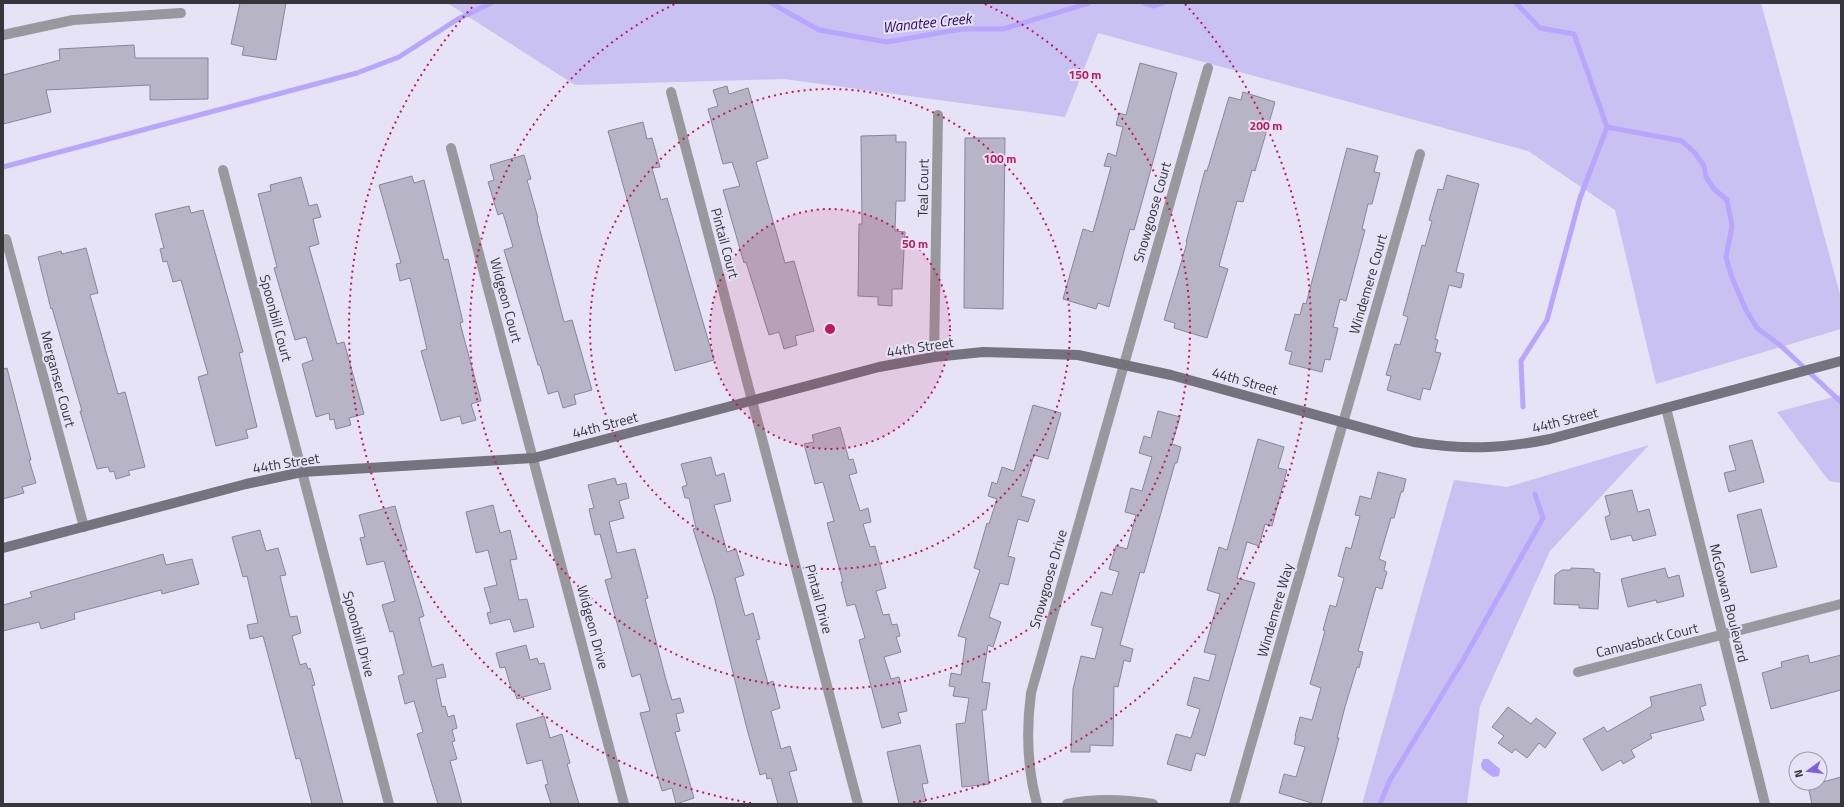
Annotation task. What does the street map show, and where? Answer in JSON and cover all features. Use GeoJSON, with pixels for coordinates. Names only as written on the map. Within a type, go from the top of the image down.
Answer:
{"type":"FeatureCollection","features":[{"type":"Feature","properties":{"kind":"street"},"geometry":{"type":"LineString","coordinates":[[3,35],[73,20],[181,13]]}},
{"type":"Feature","properties":{"kind":"street","name":"Snowgoose Court"},"geometry":{"type":"LineString","coordinates":[[1123,364],[1208,68]]}},
{"type":"Feature","properties":{"kind":"street","name":"Pintail Court"},"geometry":{"type":"LineString","coordinates":[[671,92],[753,401]]}},
{"type":"Feature","properties":{"kind":"street","name":"Teal Court"},"geometry":{"type":"LineString","coordinates":[[934,357],[938,115]]}},
{"type":"Feature","properties":{"kind":"street","name":"Widgeon Court"},"geometry":{"type":"LineString","coordinates":[[451,148],[534,458]]}},
{"type":"Feature","properties":{"kind":"street","name":"Windemere Court"},"geometry":{"type":"LineString","coordinates":[[1342,423],[1420,154]]}},
{"type":"Feature","properties":{"kind":"street","name":"Spoonbill Court"},"geometry":{"type":"LineString","coordinates":[[223,170],[302,472]]}},
{"type":"Feature","properties":{"kind":"street","name":"Merganser Court"},"geometry":{"type":"LineString","coordinates":[[6,238],[84,527]]}},
{"type":"Feature","properties":{"kind":"street","name":"44th Street"},"geometry":{"type":"LineString","coordinates":[[3,548],[246,484],[302,472],[534,458],[879,367],[934,357],[983,352],[1078,355],[1123,364],[1171,375],[1414,442],[1449,448],[1486,448],[1523,445],[1841,361]]}},
{"type":"Feature","properties":{"kind":"street","name":"Snowgoose Drive"},"geometry":{"type":"LineString","coordinates":[[1037,804],[1031,784],[1028,753],[1027,726],[1031,693],[1123,364]]}},
{"type":"Feature","properties":{"kind":"street","name":"Pintail Drive"},"geometry":{"type":"LineString","coordinates":[[753,401],[858,804]]}},
{"type":"Feature","properties":{"kind":"street","name":"McGowan Boulevard"},"geometry":{"type":"LineString","coordinates":[[1666,408],[1765,804]]}},
{"type":"Feature","properties":{"kind":"street","name":"Windemere Way"},"geometry":{"type":"LineString","coordinates":[[1234,804],[1342,423]]}},
{"type":"Feature","properties":{"kind":"street","name":"Widgeon Drive"},"geometry":{"type":"LineString","coordinates":[[534,458],[624,804]]}},
{"type":"Feature","properties":{"kind":"street","name":"Spoonbill Drive"},"geometry":{"type":"LineString","coordinates":[[302,472],[389,804]]}},
{"type":"Feature","properties":{"kind":"street","name":"Canvasback Court"},"geometry":{"type":"LineString","coordinates":[[1578,672],[1841,604]]}},
{"type":"Feature","properties":{"kind":"street"},"geometry":{"type":"LineString","coordinates":[[1067,804],[1088,800],[1137,801],[1153,804]]}},
{"type":"Feature","properties":{"kind":"shaded area"},"geometry":{"type":"Polygon","coordinates":[[[447,3],[1761,3],[1841,298],[1841,329],[1656,384],[1615,210],[1528,151],[1098,33],[1065,117],[784,79],[575,85],[447,3]]]}},
{"type":"Feature","properties":{"kind":"shaded area"},"geometry":{"type":"Polygon","coordinates":[[[1841,395],[1841,483],[1829,481],[1777,412],[1841,395]]]}},
{"type":"Feature","properties":{"kind":"shaded area"},"geometry":{"type":"Polygon","coordinates":[[[1649,445],[1550,551],[1480,706],[1467,804],[1362,804],[1454,480],[1507,487],[1649,445]]]}},
{"type":"Feature","properties":{"kind":"shaded area"},"geometry":{"type":"Polygon","coordinates":[[[1483,759],[1488,759],[1500,769],[1499,776],[1493,777],[1482,769],[1481,764],[1483,759]]]}},
{"type":"Feature","properties":{"kind":"building"},"geometry":{"type":"Polygon","coordinates":[[[240,3],[286,3],[276,60],[242,55],[244,47],[231,44],[240,3]]]}},
{"type":"Feature","properties":{"kind":"building"},"geometry":{"type":"Polygon","coordinates":[[[134,45],[135,58],[208,58],[208,99],[150,100],[150,85],[46,90],[51,112],[3,124],[3,75],[60,60],[59,49],[134,45]]]}},
{"type":"Feature","properties":{"kind":"building"},"geometry":{"type":"Polygon","coordinates":[[[1140,63],[1177,73],[1134,230],[1130,229],[1109,307],[1098,303],[1096,309],[1063,299],[1083,229],[1093,232],[1111,167],[1104,166],[1108,153],[1116,156],[1123,127],[1116,125],[1119,113],[1126,115],[1140,63]]]}},
{"type":"Feature","properties":{"kind":"building"},"geometry":{"type":"Polygon","coordinates":[[[727,86],[729,94],[748,88],[768,158],[756,162],[785,263],[794,261],[814,331],[795,336],[797,345],[784,349],[779,332],[769,335],[746,262],[744,263],[723,190],[740,186],[732,162],[723,164],[708,109],[718,106],[713,90],[727,86]]]}},
{"type":"Feature","properties":{"kind":"building"},"geometry":{"type":"Polygon","coordinates":[[[1243,92],[1275,102],[1255,171],[1252,170],[1243,202],[1237,201],[1219,266],[1228,269],[1207,338],[1174,328],[1175,323],[1164,320],[1187,243],[1186,242],[1205,170],[1207,171],[1229,97],[1241,100],[1243,92]]]}},
{"type":"Feature","properties":{"kind":"building"},"geometry":{"type":"Polygon","coordinates":[[[643,122],[647,139],[652,138],[660,167],[652,168],[661,200],[667,198],[714,360],[675,371],[608,131],[643,122]]]}},
{"type":"Feature","properties":{"kind":"building"},"geometry":{"type":"Polygon","coordinates":[[[896,135],[896,142],[906,142],[905,201],[896,201],[895,231],[905,232],[902,289],[892,289],[892,306],[878,305],[878,297],[858,296],[859,224],[862,224],[861,136],[896,135]]]}},
{"type":"Feature","properties":{"kind":"building"},"geometry":{"type":"Polygon","coordinates":[[[965,138],[1005,138],[1003,309],[964,308],[965,138]]]}},
{"type":"Feature","properties":{"kind":"building"},"geometry":{"type":"Polygon","coordinates":[[[1347,148],[1378,156],[1374,172],[1380,173],[1372,204],[1368,204],[1362,229],[1365,230],[1346,301],[1340,299],[1333,327],[1338,328],[1330,360],[1325,359],[1322,372],[1289,364],[1292,352],[1285,350],[1295,314],[1300,315],[1303,303],[1306,304],[1347,148]]]}},
{"type":"Feature","properties":{"kind":"building"},"geometry":{"type":"Polygon","coordinates":[[[524,155],[531,179],[527,180],[564,322],[572,320],[592,390],[574,395],[576,404],[563,408],[558,391],[548,394],[540,365],[538,365],[504,250],[513,247],[503,213],[498,215],[488,182],[494,180],[490,165],[524,155]]]}},
{"type":"Feature","properties":{"kind":"building"},"geometry":{"type":"Polygon","coordinates":[[[1447,175],[1479,184],[1456,272],[1464,274],[1461,288],[1449,285],[1435,339],[1438,340],[1435,352],[1441,353],[1430,390],[1423,388],[1420,400],[1387,390],[1391,376],[1386,375],[1395,344],[1400,345],[1408,317],[1403,315],[1422,245],[1425,246],[1432,221],[1429,220],[1438,189],[1443,190],[1447,175]]]}},
{"type":"Feature","properties":{"kind":"building"},"geometry":{"type":"Polygon","coordinates":[[[412,176],[414,183],[424,180],[444,260],[448,259],[463,322],[460,323],[481,401],[471,404],[476,420],[462,424],[460,416],[441,421],[421,351],[427,349],[410,278],[400,281],[396,264],[401,263],[379,185],[412,176]]]}},
{"type":"Feature","properties":{"kind":"building"},"geometry":{"type":"Polygon","coordinates":[[[301,177],[309,206],[317,204],[321,217],[313,219],[319,244],[309,247],[337,344],[344,342],[364,414],[349,418],[351,425],[336,429],[334,419],[330,420],[329,413],[316,417],[302,364],[313,360],[306,337],[295,340],[274,268],[277,267],[258,194],[271,191],[270,185],[301,177]]]}},
{"type":"Feature","properties":{"kind":"building"},"geometry":{"type":"Polygon","coordinates":[[[189,206],[191,213],[203,210],[243,352],[239,353],[257,427],[246,430],[248,438],[216,446],[198,377],[208,374],[181,280],[173,282],[167,261],[163,262],[160,249],[164,248],[155,214],[189,206]]]}},
{"type":"Feature","properties":{"kind":"building"},"geometry":{"type":"Polygon","coordinates":[[[86,248],[98,293],[90,295],[118,394],[125,392],[145,467],[128,471],[130,475],[116,479],[114,471],[110,472],[108,467],[97,469],[80,411],[82,411],[52,308],[51,309],[38,257],[61,251],[62,254],[86,248]]]}},
{"type":"Feature","properties":{"kind":"building"},"geometry":{"type":"Polygon","coordinates":[[[7,368],[36,483],[22,487],[24,493],[3,499],[3,369],[7,368]]]}},
{"type":"Feature","properties":{"kind":"building"},"geometry":{"type":"Polygon","coordinates":[[[1033,405],[1061,413],[1048,459],[1034,455],[1021,496],[1035,500],[1028,522],[1018,519],[1008,556],[1015,558],[1008,585],[1000,583],[989,617],[1001,622],[993,647],[988,645],[982,682],[990,683],[986,710],[982,710],[989,784],[962,787],[956,724],[965,723],[969,698],[953,696],[955,687],[949,686],[951,673],[961,675],[966,638],[958,636],[980,570],[974,568],[987,523],[989,524],[997,499],[988,496],[992,482],[997,484],[1002,467],[1014,471],[1033,405]]]}},
{"type":"Feature","properties":{"kind":"building"},"geometry":{"type":"Polygon","coordinates":[[[1158,411],[1180,417],[1172,444],[1181,447],[1177,463],[1175,463],[1144,573],[1140,572],[1120,645],[1133,649],[1130,662],[1124,660],[1118,687],[1114,686],[1113,746],[1090,745],[1090,752],[1071,752],[1073,689],[1081,656],[1095,659],[1103,628],[1091,625],[1101,592],[1112,595],[1119,572],[1109,569],[1116,546],[1127,549],[1136,515],[1125,512],[1131,488],[1142,491],[1152,457],[1139,453],[1144,436],[1151,438],[1158,411]]]}},
{"type":"Feature","properties":{"kind":"building"},"geometry":{"type":"Polygon","coordinates":[[[840,427],[849,460],[853,459],[857,473],[849,475],[860,511],[868,508],[871,522],[863,524],[870,547],[875,546],[886,588],[876,591],[883,615],[889,614],[892,625],[897,624],[900,636],[896,637],[901,652],[884,657],[891,679],[899,677],[907,711],[898,713],[901,723],[882,728],[859,640],[865,638],[855,604],[847,606],[841,582],[843,582],[827,523],[834,521],[823,482],[815,484],[804,444],[814,442],[812,435],[840,427]]]}},
{"type":"Feature","properties":{"kind":"building"},"geometry":{"type":"Polygon","coordinates":[[[1258,439],[1284,447],[1278,468],[1287,470],[1272,526],[1265,524],[1259,546],[1247,542],[1237,578],[1255,583],[1205,756],[1196,753],[1191,771],[1167,764],[1176,734],[1191,738],[1200,709],[1187,705],[1194,677],[1209,681],[1216,655],[1204,652],[1220,594],[1207,590],[1219,547],[1227,550],[1258,439]]]}},
{"type":"Feature","properties":{"kind":"building"},"geometry":{"type":"Polygon","coordinates":[[[1752,440],[1764,482],[1729,492],[1724,473],[1736,470],[1729,446],[1752,440]]]}},
{"type":"Feature","properties":{"kind":"building"},"geometry":{"type":"Polygon","coordinates":[[[711,457],[716,476],[724,473],[731,501],[714,505],[727,552],[736,549],[744,575],[735,578],[745,616],[753,613],[760,639],[756,640],[768,683],[773,681],[780,708],[771,711],[781,749],[790,746],[797,770],[789,772],[798,804],[778,804],[771,778],[767,779],[766,773],[760,775],[714,596],[693,529],[696,528],[689,498],[685,498],[682,487],[687,485],[681,464],[711,457]]]}},
{"type":"Feature","properties":{"kind":"building"},"geometry":{"type":"Polygon","coordinates":[[[1378,472],[1406,479],[1394,518],[1391,518],[1379,559],[1386,562],[1384,570],[1387,572],[1382,589],[1376,587],[1358,651],[1363,652],[1359,668],[1357,667],[1345,707],[1337,738],[1339,738],[1321,804],[1315,804],[1279,793],[1284,774],[1296,777],[1305,747],[1294,744],[1300,717],[1312,720],[1321,688],[1310,684],[1325,631],[1323,630],[1330,605],[1336,607],[1344,578],[1338,576],[1346,547],[1351,549],[1360,516],[1355,515],[1360,496],[1371,499],[1378,472]]]}},
{"type":"Feature","properties":{"kind":"building"},"geometry":{"type":"Polygon","coordinates":[[[615,478],[617,485],[626,483],[629,498],[619,501],[624,518],[609,522],[617,553],[635,549],[648,598],[645,599],[672,700],[680,698],[684,712],[676,714],[680,731],[675,732],[694,798],[676,804],[672,788],[662,791],[640,713],[650,711],[640,674],[632,677],[605,580],[612,578],[600,534],[595,535],[589,509],[594,508],[588,485],[615,478]]]}},
{"type":"Feature","properties":{"kind":"building"},"geometry":{"type":"Polygon","coordinates":[[[1632,490],[1638,512],[1649,509],[1656,535],[1633,541],[1631,535],[1611,540],[1605,517],[1610,515],[1605,496],[1632,490]]]}},
{"type":"Feature","properties":{"kind":"building"},"geometry":{"type":"Polygon","coordinates":[[[493,505],[500,533],[510,530],[517,559],[510,560],[519,600],[527,599],[534,627],[514,632],[510,619],[490,624],[487,613],[491,612],[484,588],[497,585],[488,550],[476,553],[466,512],[493,505]]]}},
{"type":"Feature","properties":{"kind":"building"},"geometry":{"type":"Polygon","coordinates":[[[395,506],[407,550],[405,551],[424,616],[419,618],[432,667],[443,664],[446,677],[436,679],[442,707],[445,706],[448,717],[454,715],[457,728],[452,730],[455,741],[452,742],[457,759],[450,761],[462,804],[438,804],[417,734],[423,732],[414,701],[405,704],[398,676],[404,674],[393,631],[390,632],[382,605],[395,601],[384,561],[367,565],[360,538],[365,537],[359,515],[395,506]]]}},
{"type":"Feature","properties":{"kind":"building"},"geometry":{"type":"Polygon","coordinates":[[[1761,509],[1777,567],[1751,573],[1737,515],[1761,509]]]}},
{"type":"Feature","properties":{"kind":"building"},"geometry":{"type":"Polygon","coordinates":[[[260,530],[266,551],[278,548],[286,575],[280,576],[290,617],[297,616],[301,633],[292,636],[300,665],[306,663],[308,669],[310,668],[315,685],[312,686],[343,804],[312,804],[300,758],[296,759],[263,636],[250,639],[247,625],[258,623],[247,576],[243,577],[232,537],[260,530]]]}},
{"type":"Feature","properties":{"kind":"building"},"geometry":{"type":"Polygon","coordinates":[[[163,554],[166,565],[192,559],[199,584],[162,594],[161,590],[74,613],[75,619],[41,629],[39,622],[3,631],[3,605],[32,597],[30,592],[163,554]]]}},
{"type":"Feature","properties":{"kind":"building"},"geometry":{"type":"Polygon","coordinates":[[[1571,568],[1594,569],[1594,572],[1600,573],[1598,609],[1579,608],[1579,605],[1554,604],[1555,575],[1562,570],[1571,570],[1571,568]]]}},
{"type":"Feature","properties":{"kind":"building"},"geometry":{"type":"Polygon","coordinates":[[[1665,568],[1668,578],[1679,575],[1684,596],[1657,603],[1656,600],[1628,607],[1621,579],[1665,568]]]}},
{"type":"Feature","properties":{"kind":"building"},"geometry":{"type":"Polygon","coordinates":[[[526,645],[530,660],[537,658],[539,664],[544,663],[551,689],[517,699],[514,690],[512,691],[505,667],[500,668],[496,653],[526,645]]]}},
{"type":"Feature","properties":{"kind":"building"},"geometry":{"type":"Polygon","coordinates":[[[1808,655],[1810,663],[1841,655],[1841,690],[1771,709],[1762,673],[1782,667],[1781,662],[1808,655]]]}},
{"type":"Feature","properties":{"kind":"building"},"geometry":{"type":"Polygon","coordinates":[[[1701,684],[1706,705],[1700,707],[1704,720],[1650,734],[1652,738],[1631,750],[1635,757],[1623,764],[1621,760],[1602,771],[1583,739],[1604,727],[1607,732],[1652,706],[1650,697],[1701,684]]]}},
{"type":"Feature","properties":{"kind":"building"},"geometry":{"type":"Polygon","coordinates":[[[1508,707],[1531,724],[1536,718],[1556,733],[1545,748],[1539,743],[1527,758],[1515,749],[1512,753],[1498,743],[1504,736],[1492,727],[1508,707]]]}},
{"type":"Feature","properties":{"kind":"building"},"geometry":{"type":"Polygon","coordinates":[[[544,716],[550,738],[562,734],[570,763],[567,764],[579,804],[551,804],[545,785],[548,784],[542,760],[527,764],[516,724],[544,716]]]}},
{"type":"Feature","properties":{"kind":"building"},"geometry":{"type":"Polygon","coordinates":[[[920,745],[928,783],[922,784],[926,801],[912,804],[899,804],[887,752],[920,745]]]}},
{"type":"Feature","properties":{"kind":"building"},"geometry":{"type":"Polygon","coordinates":[[[1841,777],[1841,804],[1812,804],[1809,791],[1828,791],[1828,781],[1841,777]]]}},
{"type":"Feature","properties":{"kind":"waterway"},"geometry":{"type":"LineString","coordinates":[[3,167],[357,73],[399,57],[458,19],[491,3]]}},
{"type":"Feature","properties":{"kind":"waterway","name":"Wanatee Creek"},"geometry":{"type":"LineString","coordinates":[[771,3],[819,30],[887,42],[962,29],[1003,29],[1089,3]]}},
{"type":"Feature","properties":{"kind":"waterway","name":"Wanatee Creek"},"geometry":{"type":"LineString","coordinates":[[1144,3],[1153,6],[1163,3]]}},
{"type":"Feature","properties":{"kind":"waterway","name":"Wanatee Creek"},"geometry":{"type":"LineString","coordinates":[[1516,3],[1540,28],[1574,34],[1607,127],[1682,141],[1695,153],[1704,166],[1706,177],[1714,189],[1727,200],[1732,226],[1726,257],[1731,275],[1745,308],[1757,328],[1781,346],[1841,402]]}},
{"type":"Feature","properties":{"kind":"waterway"},"geometry":{"type":"LineString","coordinates":[[1523,407],[1521,361],[1547,320],[1580,198],[1607,127]]}},
{"type":"Feature","properties":{"kind":"waterway"},"geometry":{"type":"LineString","coordinates":[[1380,804],[1390,780],[1462,662],[1543,518],[1535,494]]}}]}
